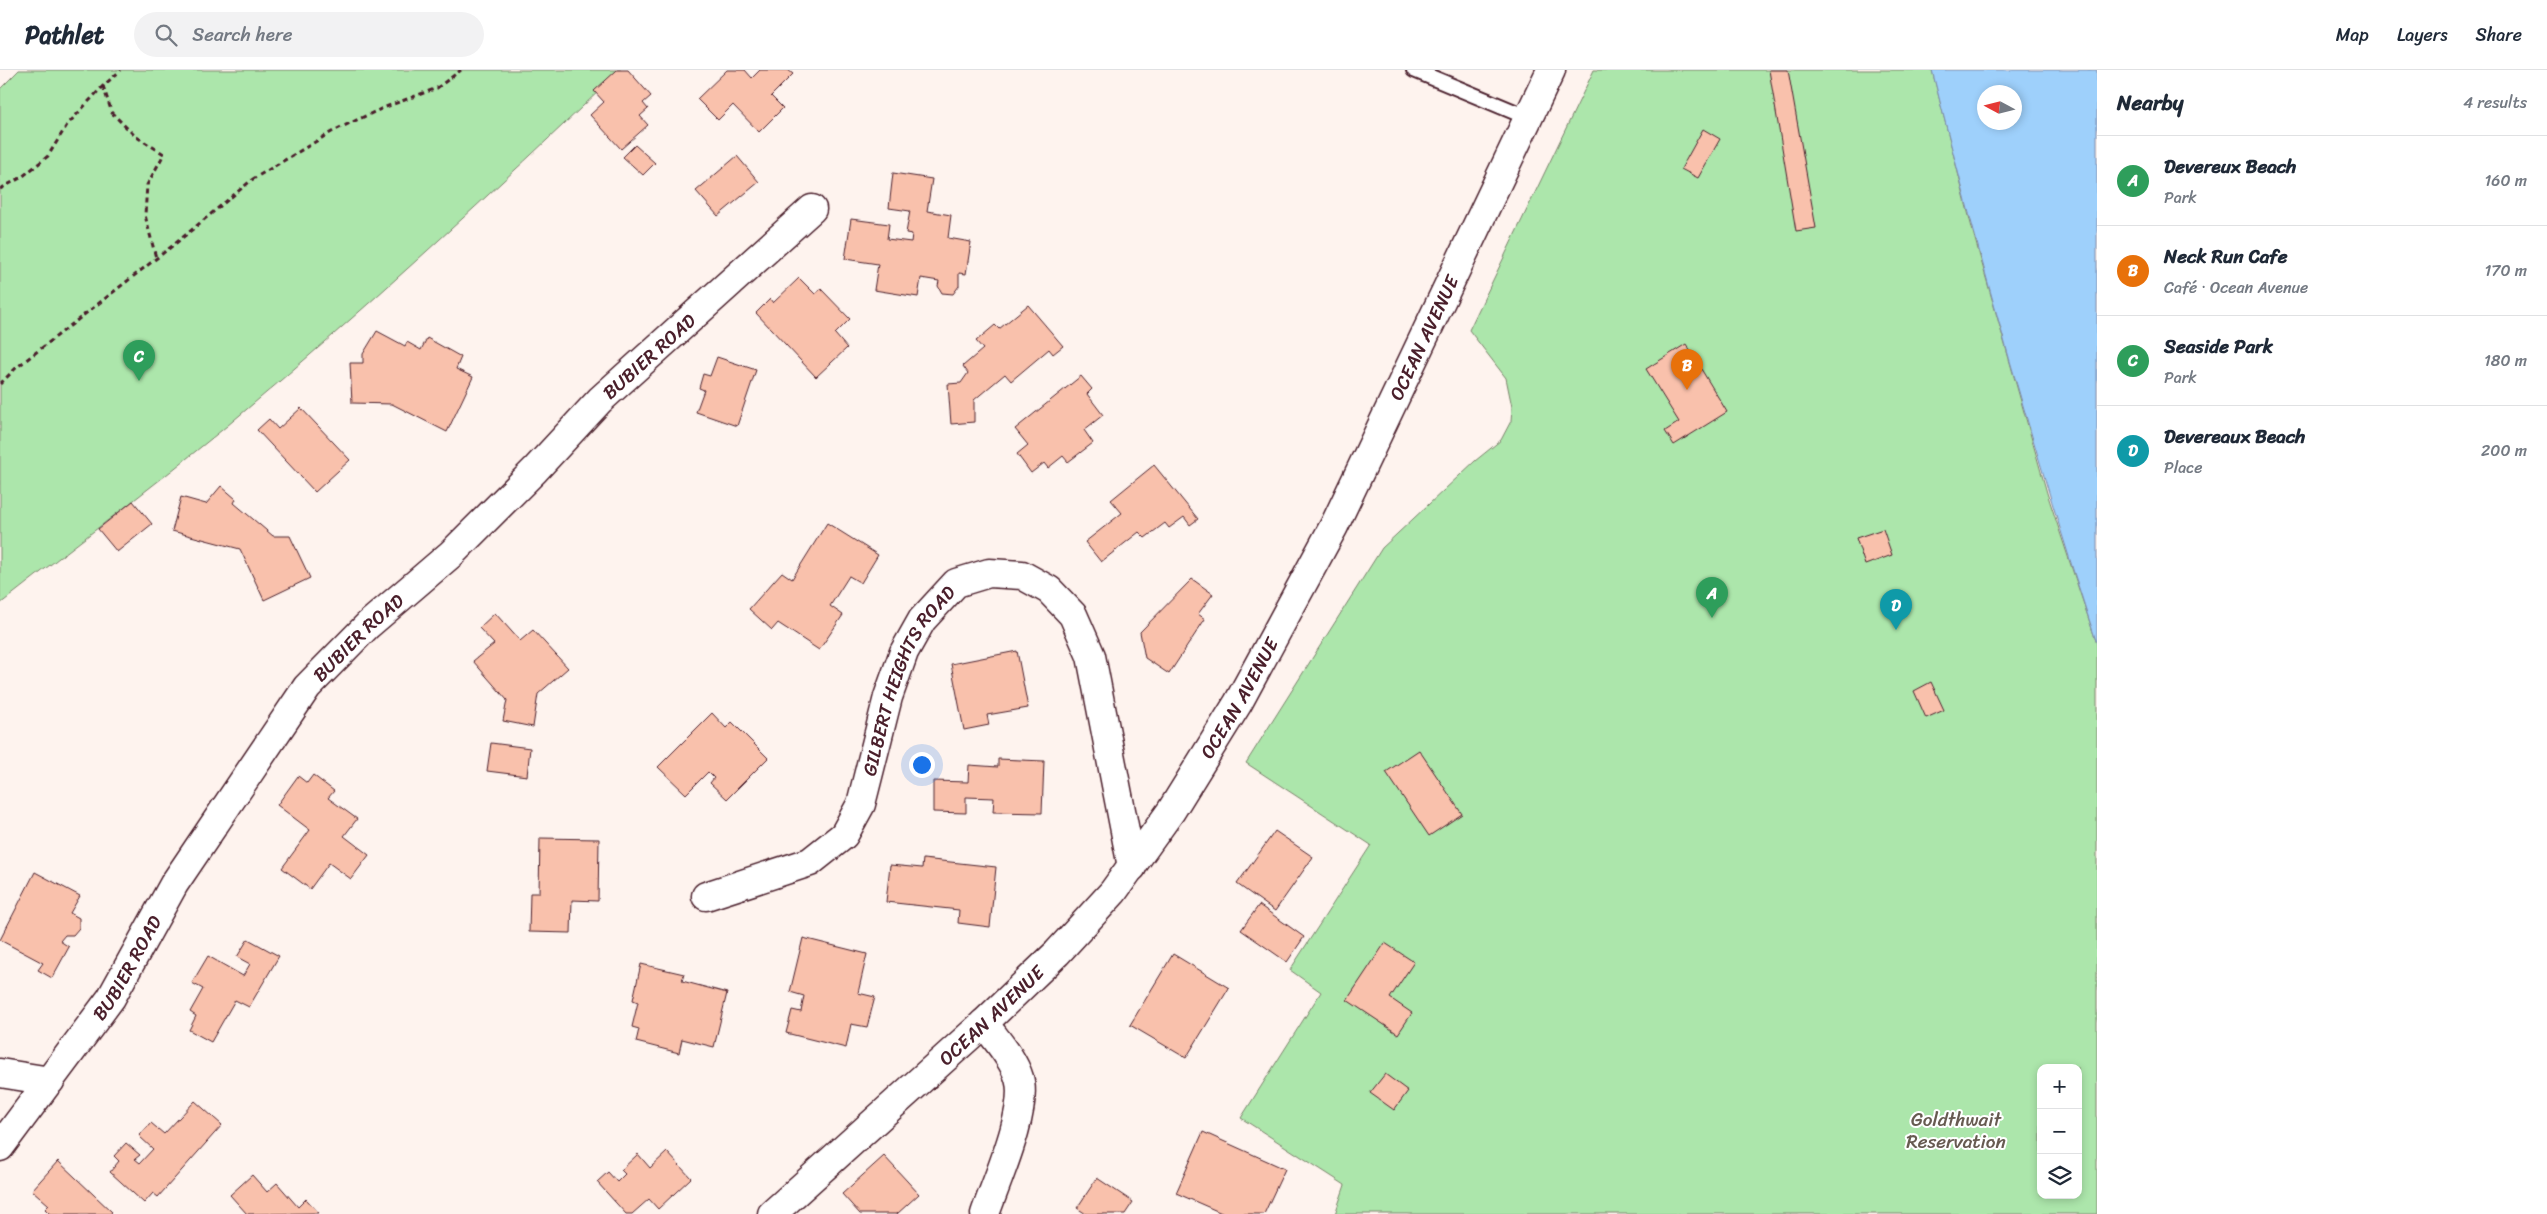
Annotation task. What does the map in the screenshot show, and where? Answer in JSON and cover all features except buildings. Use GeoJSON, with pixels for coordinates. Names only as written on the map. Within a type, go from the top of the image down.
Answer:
{"type":"FeatureCollection","features":[{"type":"Feature","properties":{"kind":"street","name":"OCEAN AVENUE"},"geometry":{"type":"LineString","coordinates":[[772,1214],[984,1023],[1079,931],[1132,867],[1198,770],[1311,569],[1416,358],[1551,70]]}},
{"type":"Feature","properties":{"kind":"street","name":"BUBIER ROAD"},"geometry":{"type":"LineString","coordinates":[[0,1147],[111,998],[174,884],[307,687],[368,625],[449,556],[535,470],[600,400],[812,209]]}},
{"type":"Feature","properties":{"kind":"street","name":"GILBERT HEIGHTS ROAD"},"geometry":{"type":"LineString","coordinates":[[706,896],[810,862],[844,835],[861,804],[888,697],[904,652],[922,620],[956,583],[989,573],[1022,575],[1049,590],[1073,615],[1091,656],[1132,867]]}},
{"type":"Feature","properties":{"kind":"street"},"geometry":{"type":"LineString","coordinates":[[984,1023],[1014,1066],[1020,1082],[1021,1096],[1016,1125],[985,1214]]}},
{"type":"Feature","properties":{"kind":"street"},"geometry":{"type":"LineString","coordinates":[[0,1074],[50,1081]]}},
{"type":"Feature","properties":{"kind":"lane"},"geometry":{"type":"LineString","coordinates":[[1414,70],[1529,118]]}},
{"type":"Feature","properties":{"kind":"path"},"geometry":{"type":"LineString","coordinates":[[0,189],[22,177],[48,156],[67,126],[103,86],[121,70]]}},
{"type":"Feature","properties":{"kind":"path"},"geometry":{"type":"LineString","coordinates":[[0,384],[16,368],[253,179],[335,130],[383,108],[437,88],[461,70]]}},
{"type":"Feature","properties":{"kind":"path"},"geometry":{"type":"LineString","coordinates":[[103,86],[112,113],[135,136],[164,154],[147,185],[145,215],[156,258]]}},
{"type":"Feature","properties":{"kind":"green space"},"geometry":{"type":"Polygon","coordinates":[[[19,70],[621,70],[427,251],[278,383],[171,471],[0,604],[0,89],[19,70]]]}},
{"type":"Feature","properties":{"kind":"green space","name":"Goldthwait Reservation"},"geometry":{"type":"Polygon","coordinates":[[[1594,70],[1932,70],[1973,232],[2047,493],[2097,644],[2097,1214],[1335,1214],[1345,1185],[1241,1118],[1321,992],[1290,970],[1371,845],[1246,763],[1382,548],[1475,461],[1501,440],[1511,421],[1512,407],[1506,378],[1469,330],[1594,70]]]}},
{"type":"Feature","properties":{"kind":"water"},"geometry":{"type":"Polygon","coordinates":[[[1932,70],[2097,70],[2097,644],[2030,430],[1989,287],[1932,70]]]}},
{"type":"Feature","properties":{"kind":"place","name":"Seaside Park"},"geometry":{"type":"Point","coordinates":[139,381]}},
{"type":"Feature","properties":{"kind":"place","name":"Neck Run Cafe"},"geometry":{"type":"Point","coordinates":[1687,390]}},
{"type":"Feature","properties":{"kind":"place","name":"Devereux Beach"},"geometry":{"type":"Point","coordinates":[1712,618]}},
{"type":"Feature","properties":{"kind":"place","name":"Devereaux Beach"},"geometry":{"type":"Point","coordinates":[1896,630]}}]}
